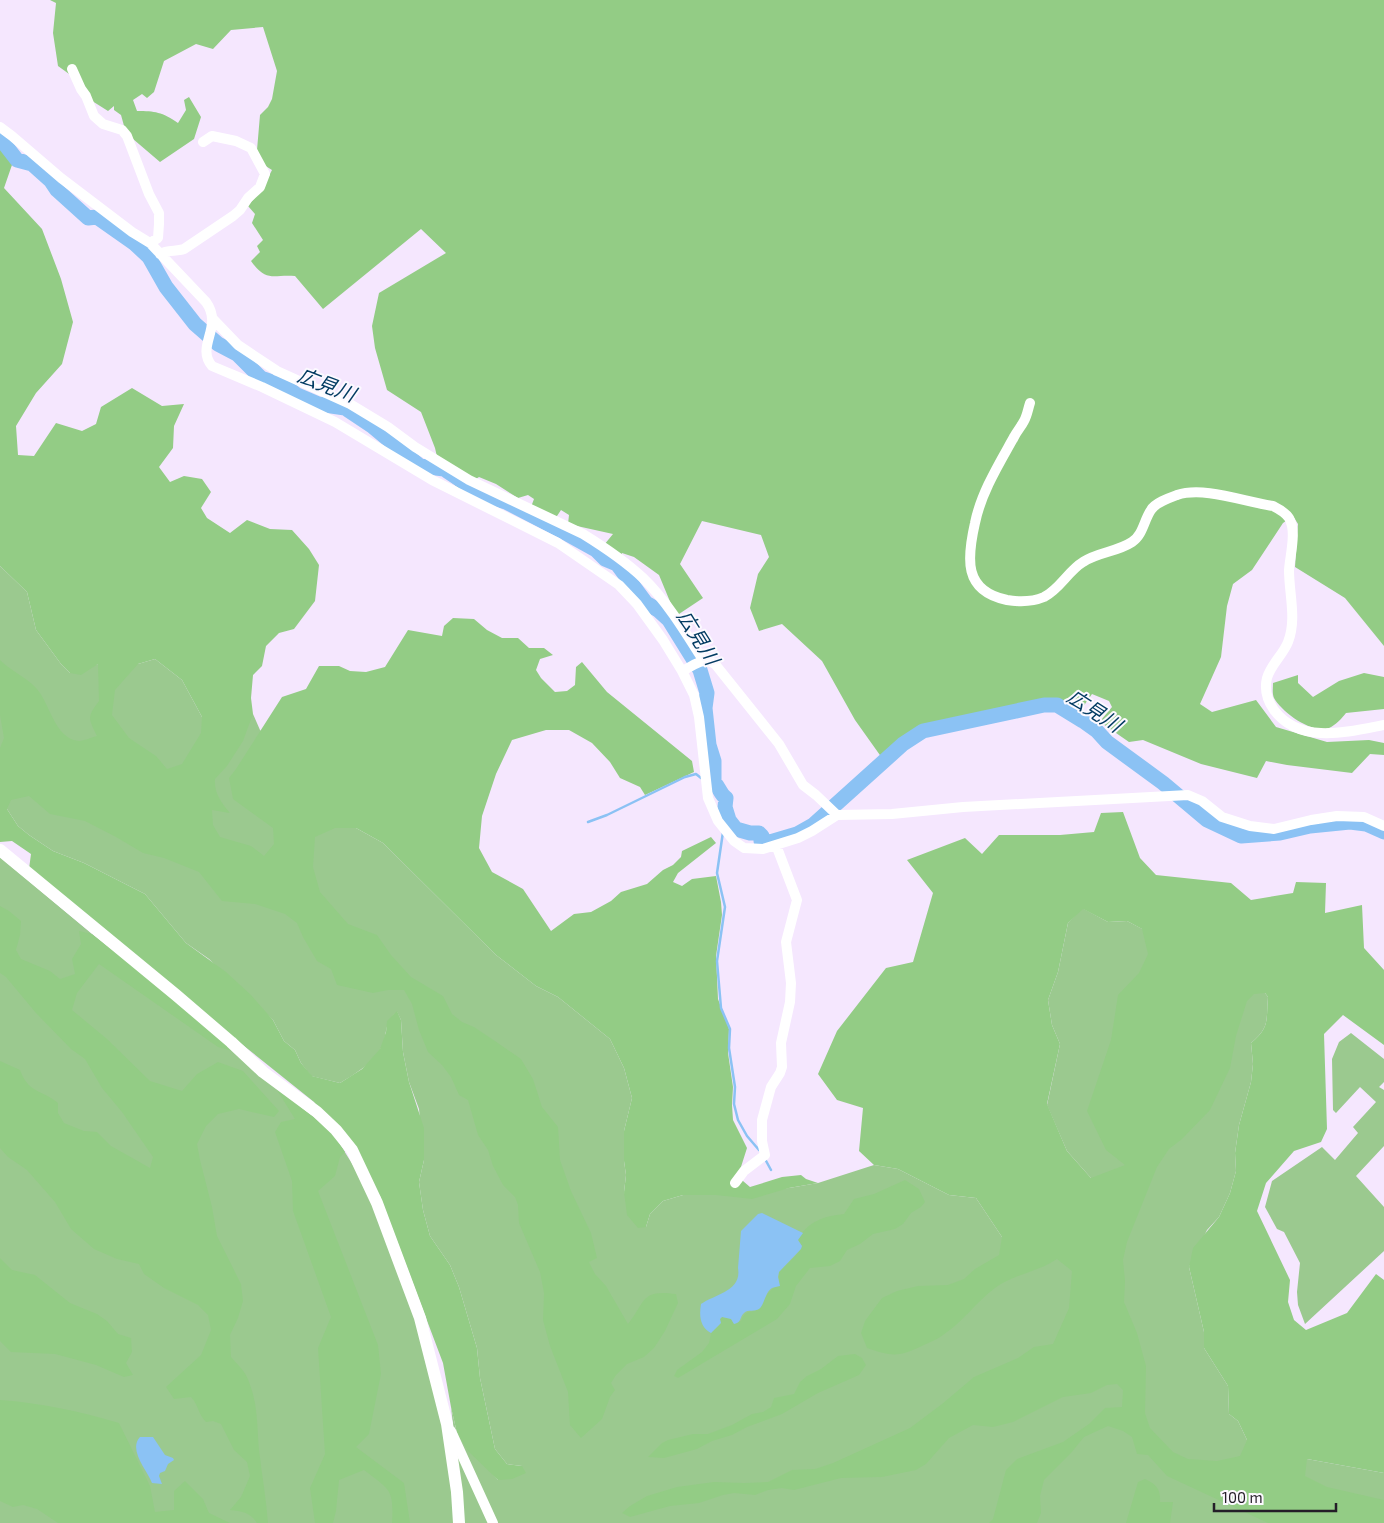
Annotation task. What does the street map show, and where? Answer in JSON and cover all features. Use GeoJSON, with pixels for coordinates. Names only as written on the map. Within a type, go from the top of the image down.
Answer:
{"type":"FeatureCollection","features":[{"type":"Feature","properties":{"kind":"street"},"geometry":{"type":"LineString","coordinates":[[72,69],[94,116],[103,124],[122,130],[127,136],[149,194],[159,213],[158,238],[150,243]]}},
{"type":"Feature","properties":{"kind":"street"},"geometry":{"type":"LineString","coordinates":[[0,128],[61,178],[132,232],[150,243],[206,302],[212,313],[213,322],[207,346],[207,358],[216,369],[262,386],[316,411],[432,480],[558,544],[619,585],[637,604],[684,670],[694,695],[699,717],[708,798],[718,821],[734,841],[744,848],[763,849],[776,845],[812,831],[835,814],[892,814],[962,807],[1188,794],[1202,801],[1222,817],[1250,826],[1274,830],[1311,820],[1337,816],[1364,817],[1384,826]]}},
{"type":"Feature","properties":{"kind":"street"},"geometry":{"type":"LineString","coordinates":[[160,254],[167,250],[180,251],[184,249],[233,216],[260,187],[264,180],[265,174],[251,148],[245,144],[212,136],[203,142]]}},
{"type":"Feature","properties":{"kind":"street"},"geometry":{"type":"LineString","coordinates":[[213,322],[238,345],[270,367],[350,404],[469,480],[583,534],[600,545],[625,563],[649,585],[661,599],[701,661]]}},
{"type":"Feature","properties":{"kind":"street"},"geometry":{"type":"LineString","coordinates":[[1030,403],[1024,422],[998,466],[980,504],[975,521],[970,549],[971,574],[975,583],[983,591],[994,597],[1010,601],[1025,602],[1045,596],[1082,562],[1132,542],[1140,534],[1151,508],[1178,495],[1207,493],[1273,506],[1289,518],[1292,530],[1289,572],[1292,625],[1288,642],[1271,668],[1267,679],[1266,690],[1268,700],[1275,712],[1288,723],[1308,732],[1331,734],[1384,725]]}},
{"type":"Feature","properties":{"kind":"street"},"geometry":{"type":"LineString","coordinates":[[684,670],[701,661],[710,661],[715,664],[779,744],[803,785],[835,814]]}},
{"type":"Feature","properties":{"kind":"street"},"geometry":{"type":"LineString","coordinates":[[735,1183],[744,1172],[763,1157],[762,1120],[772,1086],[782,1066],[782,1043],[790,1002],[791,983],[786,942],[797,900],[776,845]]}},
{"type":"Feature","properties":{"kind":"street"},"geometry":{"type":"LineString","coordinates":[[0,850],[183,1001],[263,1072],[316,1112],[336,1130],[352,1150],[400,1260],[418,1310],[447,1424],[457,1492],[459,1523]]}},
{"type":"Feature","properties":{"kind":"street"},"geometry":{"type":"LineString","coordinates":[[447,1424],[493,1523]]}},
{"type":"Feature","properties":{"kind":"green space"},"geometry":{"type":"Polygon","coordinates":[[[50,0],[1384,0],[1384,646],[1345,598],[1295,567],[1298,524],[1293,516],[1283,523],[1252,570],[1233,584],[1227,606],[1221,657],[1200,704],[1212,712],[1256,700],[1276,727],[1327,742],[1369,740],[1384,743],[1384,755],[1370,754],[1352,773],[1266,761],[1257,778],[1201,764],[1143,740],[1129,742],[1103,724],[1102,719],[1112,707],[1109,701],[1092,694],[1078,714],[1058,703],[1045,703],[924,727],[909,735],[882,758],[855,720],[822,661],[782,624],[759,631],[750,608],[758,574],[769,557],[761,535],[702,521],[680,564],[703,598],[676,616],[659,575],[634,557],[622,553],[620,558],[604,545],[613,534],[568,524],[569,515],[561,510],[555,519],[531,507],[534,499],[528,495],[518,498],[496,484],[479,477],[460,489],[441,474],[435,448],[421,412],[387,390],[375,348],[372,326],[379,293],[446,253],[421,229],[323,309],[295,276],[266,275],[251,261],[260,252],[257,246],[263,240],[252,223],[255,214],[248,206],[264,186],[272,170],[264,165],[257,150],[260,115],[268,107],[272,99],[277,71],[263,27],[231,30],[213,49],[196,44],[164,61],[154,92],[147,98],[142,94],[133,100],[137,111],[158,113],[178,123],[186,110],[184,100],[189,97],[201,117],[194,139],[160,162],[126,133],[121,115],[114,110],[114,106],[108,111],[89,99],[83,84],[58,66],[53,33],[56,3],[50,0]]]}},
{"type":"Feature","properties":{"kind":"green space"},"geometry":{"type":"Polygon","coordinates":[[[0,144],[13,162],[4,188],[42,229],[61,279],[73,322],[62,364],[36,393],[16,426],[18,455],[34,456],[56,423],[82,431],[96,424],[101,407],[132,388],[162,406],[184,404],[174,426],[173,448],[159,467],[170,482],[184,476],[202,479],[211,492],[201,508],[207,518],[230,533],[247,520],[270,529],[292,530],[309,549],[319,565],[315,601],[294,629],[279,633],[266,646],[262,666],[253,675],[251,698],[253,714],[243,741],[227,766],[215,779],[217,793],[230,813],[212,810],[213,825],[220,837],[251,846],[264,856],[274,844],[273,828],[233,799],[229,778],[282,697],[306,689],[319,666],[339,666],[350,671],[366,672],[385,667],[408,630],[442,636],[444,626],[453,618],[474,619],[487,630],[502,638],[518,638],[529,648],[544,648],[553,655],[540,659],[536,670],[555,692],[567,691],[575,685],[576,667],[582,662],[607,692],[692,761],[694,772],[645,795],[640,787],[620,778],[610,762],[592,743],[569,730],[546,730],[512,740],[496,774],[482,816],[479,848],[492,872],[523,889],[551,931],[574,914],[591,912],[611,901],[621,892],[647,884],[663,870],[673,865],[681,857],[682,851],[711,837],[716,843],[678,873],[673,882],[682,886],[692,879],[716,876],[722,915],[716,956],[718,999],[729,1029],[728,1053],[733,1087],[733,1120],[747,1148],[740,1170],[743,1181],[750,1187],[782,1177],[801,1175],[818,1183],[789,1188],[752,1199],[716,1195],[683,1195],[663,1201],[650,1214],[646,1227],[638,1228],[627,1215],[624,1192],[626,1175],[624,1131],[632,1098],[624,1068],[610,1039],[558,997],[536,986],[496,955],[383,843],[356,828],[335,828],[315,837],[313,867],[320,892],[348,924],[377,935],[391,955],[411,977],[443,996],[452,1014],[521,1059],[533,1079],[542,1107],[558,1127],[560,1160],[571,1191],[591,1233],[597,1258],[589,1262],[595,1274],[606,1286],[628,1324],[642,1303],[650,1295],[656,1293],[676,1294],[678,1303],[665,1331],[654,1348],[644,1357],[627,1364],[616,1375],[611,1383],[615,1390],[610,1397],[602,1419],[581,1438],[570,1425],[568,1392],[550,1346],[543,1320],[544,1293],[540,1272],[519,1223],[518,1205],[515,1197],[503,1185],[493,1166],[488,1150],[478,1135],[468,1100],[459,1095],[451,1077],[442,1065],[428,1052],[419,1030],[412,1004],[404,990],[388,990],[373,993],[337,985],[331,969],[317,961],[297,923],[285,914],[255,904],[222,901],[199,872],[164,858],[143,853],[85,821],[50,814],[29,796],[11,800],[7,809],[18,826],[53,851],[84,863],[145,894],[186,943],[226,972],[251,995],[273,1020],[284,1041],[295,1050],[301,1063],[312,1076],[340,1083],[362,1069],[380,1049],[386,1032],[387,1021],[397,1011],[401,1020],[403,1052],[409,1082],[424,1128],[424,1160],[419,1182],[423,1210],[430,1236],[450,1265],[459,1287],[477,1348],[480,1378],[495,1449],[507,1464],[522,1466],[526,1473],[512,1479],[498,1480],[468,1451],[457,1433],[443,1363],[380,1196],[314,1102],[29,869],[31,854],[12,841],[0,842],[0,748],[4,738],[0,715],[0,660],[36,688],[58,727],[71,739],[81,741],[97,736],[90,718],[92,711],[99,701],[98,664],[81,675],[70,673],[61,664],[36,630],[27,592],[0,566],[0,144]],[[155,659],[138,664],[115,690],[112,715],[129,738],[156,756],[167,769],[182,764],[201,733],[202,717],[182,680],[155,659]]]}},
{"type":"Feature","properties":{"kind":"green space"},"geometry":{"type":"Polygon","coordinates":[[[0,566],[27,592],[36,630],[70,673],[98,664],[138,664],[155,659],[182,680],[202,717],[253,714],[260,730],[356,828],[383,843],[496,955],[536,986],[558,997],[610,1039],[624,1068],[632,1098],[624,1131],[626,1175],[624,1192],[646,1227],[650,1214],[663,1201],[683,1195],[716,1195],[789,1188],[818,1183],[874,1165],[898,1169],[949,1195],[976,1198],[1002,1237],[1091,1178],[1067,1151],[1047,1105],[1060,1044],[1052,1025],[1048,1000],[1058,972],[1068,923],[1082,908],[1108,922],[1127,921],[1265,993],[1268,997],[1267,1018],[1264,1028],[1251,1043],[1253,1064],[1251,1082],[1239,1125],[1235,1153],[1236,1171],[1230,1193],[1219,1217],[1207,1230],[1189,1267],[1204,1332],[1204,1348],[1228,1386],[1229,1414],[1238,1421],[1247,1440],[1307,1459],[1384,1473],[1384,1523],[464,1523],[451,1407],[457,1433],[498,1480],[522,1466],[507,1464],[495,1449],[480,1378],[477,1348],[459,1287],[450,1265],[430,1236],[423,1210],[419,1182],[424,1160],[419,1109],[409,1082],[403,1052],[401,1020],[397,1012],[392,1016],[387,1025],[383,1045],[380,1050],[367,1065],[340,1083],[311,1076],[301,1063],[295,1050],[284,1041],[273,1020],[209,959],[186,943],[145,894],[84,863],[53,851],[18,826],[7,809],[0,803],[0,566]]]}},
{"type":"Feature","properties":{"kind":"green space"},"geometry":{"type":"Polygon","coordinates":[[[1364,673],[1384,677],[1384,709],[1346,713],[1329,728],[1314,728],[1306,725],[1283,709],[1273,696],[1273,683],[1298,675],[1298,683],[1313,697],[1339,681],[1364,673]]]}},
{"type":"Feature","properties":{"kind":"green space"},"geometry":{"type":"Polygon","coordinates":[[[1123,812],[1140,858],[1156,875],[1231,883],[1251,900],[1293,893],[1296,882],[1326,883],[1325,913],[1362,905],[1364,948],[1384,970],[1384,1045],[1343,1015],[1324,1034],[1327,1129],[1321,1142],[1294,1151],[1266,1183],[1257,1211],[1290,1280],[1288,1302],[1294,1320],[1306,1330],[1347,1313],[1376,1274],[1384,1280],[1384,1473],[1307,1459],[1305,1476],[1327,1487],[1384,1500],[1384,1523],[1268,1523],[1167,1476],[1148,1455],[1137,1454],[1132,1437],[1123,1431],[1108,1426],[1084,1437],[1044,1480],[1040,1496],[1041,1513],[1037,1523],[989,1523],[993,1519],[1006,1470],[1017,1459],[1063,1442],[1089,1424],[1105,1408],[1122,1407],[1123,1390],[1117,1384],[1107,1385],[1091,1393],[1063,1397],[1013,1422],[993,1427],[973,1425],[949,1438],[926,1464],[916,1470],[882,1477],[841,1478],[794,1490],[782,1488],[768,1490],[755,1495],[734,1493],[699,1503],[670,1506],[630,1517],[622,1513],[647,1496],[677,1487],[714,1482],[768,1482],[792,1470],[815,1469],[833,1463],[910,1428],[974,1377],[1018,1358],[1034,1347],[1053,1344],[1069,1308],[1072,1271],[1057,1259],[1002,1283],[982,1299],[950,1330],[935,1340],[898,1354],[867,1348],[861,1333],[865,1321],[882,1298],[897,1291],[918,1286],[948,1285],[964,1279],[975,1269],[999,1255],[1002,1237],[976,1198],[949,1195],[898,1169],[874,1165],[859,1151],[863,1108],[837,1100],[818,1074],[837,1031],[886,968],[913,962],[933,893],[907,860],[965,838],[982,854],[999,835],[1060,835],[1094,832],[1101,813],[1123,812]],[[1083,909],[1068,923],[1058,972],[1048,1000],[1052,1025],[1060,1044],[1047,1104],[1067,1151],[1091,1178],[1125,1165],[1106,1150],[1087,1111],[1111,1040],[1118,995],[1139,973],[1148,954],[1142,929],[1127,921],[1108,922],[1083,909]],[[1265,993],[1254,994],[1247,1001],[1236,1036],[1230,1068],[1210,1110],[1182,1139],[1169,1149],[1157,1167],[1127,1242],[1123,1260],[1124,1302],[1137,1333],[1146,1366],[1145,1413],[1150,1428],[1173,1452],[1188,1459],[1217,1461],[1240,1456],[1247,1440],[1238,1421],[1229,1414],[1228,1386],[1204,1348],[1204,1332],[1189,1267],[1193,1248],[1219,1217],[1230,1193],[1236,1171],[1235,1153],[1239,1125],[1251,1082],[1253,1064],[1251,1043],[1264,1028],[1267,1018],[1268,997],[1265,993]]]}},
{"type":"Feature","properties":{"kind":"green space"},"geometry":{"type":"Polygon","coordinates":[[[0,857],[92,934],[167,993],[334,1135],[377,1203],[416,1317],[445,1434],[455,1523],[0,1523],[0,857]]]}},
{"type":"Feature","properties":{"kind":"green space"},"geometry":{"type":"Polygon","coordinates":[[[0,906],[21,921],[16,950],[21,959],[50,971],[60,979],[75,974],[72,959],[81,944],[79,931],[92,934],[167,993],[236,1052],[218,1047],[99,964],[77,993],[72,1010],[107,1039],[150,1081],[182,1091],[197,1074],[218,1062],[243,1071],[279,1111],[274,1117],[239,1109],[218,1114],[206,1126],[197,1144],[217,1236],[241,1284],[243,1301],[230,1335],[231,1357],[248,1378],[252,1390],[257,1416],[268,1523],[257,1523],[246,1513],[230,1510],[241,1497],[250,1476],[247,1462],[234,1450],[221,1424],[213,1421],[206,1422],[191,1397],[174,1399],[166,1387],[201,1355],[211,1330],[208,1315],[198,1305],[164,1288],[144,1274],[139,1264],[117,1259],[94,1249],[71,1229],[55,1202],[27,1170],[8,1157],[0,1148],[0,1061],[20,1070],[31,1087],[58,1103],[58,1113],[64,1123],[84,1131],[97,1132],[111,1146],[150,1168],[153,1157],[122,1112],[102,1088],[85,1059],[71,1049],[36,1013],[6,977],[0,973],[0,906]]]}},
{"type":"Feature","properties":{"kind":"green space"},"geometry":{"type":"Polygon","coordinates":[[[1351,1033],[1384,1059],[1384,1082],[1379,1087],[1384,1090],[1384,1146],[1356,1176],[1384,1207],[1384,1251],[1305,1324],[1298,1305],[1297,1292],[1300,1263],[1284,1232],[1277,1229],[1265,1207],[1272,1181],[1322,1147],[1335,1160],[1358,1133],[1353,1127],[1376,1102],[1360,1087],[1336,1113],[1333,1110],[1332,1059],[1339,1042],[1351,1033]]]}},
{"type":"Feature","properties":{"kind":"green space"},"geometry":{"type":"Polygon","coordinates":[[[277,1090],[314,1117],[334,1135],[345,1152],[340,1157],[335,1176],[318,1191],[378,1345],[381,1374],[369,1434],[356,1447],[404,1483],[410,1523],[392,1523],[392,1503],[388,1491],[380,1482],[364,1470],[339,1480],[333,1523],[315,1523],[310,1488],[325,1454],[318,1348],[331,1317],[293,1211],[292,1181],[275,1132],[281,1122],[295,1119],[277,1090]]]}},
{"type":"Feature","properties":{"kind":"green space"},"geometry":{"type":"Polygon","coordinates":[[[905,1180],[919,1189],[925,1202],[911,1213],[903,1224],[895,1229],[873,1234],[860,1244],[847,1250],[840,1261],[830,1266],[810,1268],[796,1286],[790,1304],[777,1319],[678,1378],[674,1376],[677,1370],[702,1352],[709,1343],[711,1333],[721,1323],[720,1319],[722,1317],[731,1319],[734,1324],[741,1321],[746,1313],[755,1311],[769,1292],[779,1283],[779,1272],[800,1250],[802,1246],[798,1240],[806,1228],[823,1218],[844,1214],[854,1199],[874,1194],[905,1180]]]}},
{"type":"Feature","properties":{"kind":"green space"},"geometry":{"type":"Polygon","coordinates":[[[0,1258],[12,1270],[35,1275],[70,1303],[97,1314],[107,1321],[118,1334],[131,1338],[132,1352],[126,1363],[133,1375],[124,1377],[96,1365],[55,1354],[11,1352],[0,1341],[0,1258]]]}},
{"type":"Feature","properties":{"kind":"green space"},"geometry":{"type":"Polygon","coordinates":[[[855,1354],[862,1358],[866,1365],[859,1375],[818,1393],[782,1414],[747,1427],[732,1435],[712,1441],[697,1449],[664,1458],[648,1457],[662,1443],[668,1440],[693,1434],[708,1434],[732,1425],[752,1414],[763,1412],[771,1407],[774,1398],[794,1394],[800,1382],[838,1356],[855,1354]]]}},
{"type":"Feature","properties":{"kind":"green space"},"geometry":{"type":"Polygon","coordinates":[[[0,1400],[60,1408],[119,1423],[150,1486],[155,1512],[174,1510],[174,1491],[185,1481],[203,1499],[209,1513],[230,1523],[58,1523],[37,1509],[23,1505],[13,1507],[0,1501],[0,1400]]]}},
{"type":"Feature","properties":{"kind":"green space"},"geometry":{"type":"Polygon","coordinates":[[[1145,1479],[1157,1488],[1160,1494],[1160,1502],[1173,1502],[1170,1523],[1126,1523],[1138,1482],[1145,1479]]]}},
{"type":"Feature","properties":{"kind":"water"},"geometry":{"type":"Polygon","coordinates":[[[762,1213],[803,1233],[798,1240],[802,1246],[801,1249],[779,1272],[780,1286],[770,1290],[759,1309],[746,1312],[734,1324],[731,1319],[722,1317],[720,1319],[721,1323],[711,1333],[702,1324],[701,1304],[726,1291],[736,1282],[741,1231],[758,1214],[762,1213]]]}},
{"type":"Feature","properties":{"kind":"water"},"geometry":{"type":"Polygon","coordinates":[[[140,1437],[153,1437],[165,1455],[174,1460],[168,1464],[165,1471],[160,1473],[159,1476],[162,1484],[152,1483],[137,1454],[137,1442],[140,1437]]]}},
{"type":"Feature","properties":{"kind":"waterway","name":"広見川"},"geometry":{"type":"LineString","coordinates":[[0,138],[17,160],[32,164],[88,218],[97,217],[134,243],[149,257],[166,287],[195,324],[218,344],[237,354],[261,378],[287,387],[297,395],[318,404],[345,408],[372,426],[420,466],[444,469],[483,495],[506,502],[596,550],[605,559],[617,564],[646,603],[658,610],[669,620],[700,670],[707,693],[705,708],[709,745],[714,761],[714,782],[726,798],[725,807],[729,820],[736,829],[750,833],[759,833],[762,836],[761,841],[763,844],[797,834],[813,825],[903,744],[923,731],[1044,705],[1057,705],[1083,721],[1207,820],[1241,836],[1280,833],[1310,826],[1350,822],[1366,824],[1384,832]]}},
{"type":"Feature","properties":{"kind":"waterway"},"geometry":{"type":"LineString","coordinates":[[588,822],[607,815],[685,777],[696,774],[701,778]]}},
{"type":"Feature","properties":{"kind":"waterway","name":"広見川"},"geometry":{"type":"LineString","coordinates":[[725,827],[729,820]]}},
{"type":"Feature","properties":{"kind":"waterway"},"geometry":{"type":"LineString","coordinates":[[723,832],[717,873],[725,907],[717,961],[721,1008],[730,1029],[729,1048],[735,1087],[734,1104],[738,1120],[747,1136],[759,1150]]}},
{"type":"Feature","properties":{"kind":"waterway"},"geometry":{"type":"LineString","coordinates":[[765,1159],[771,1170]]}}]}
